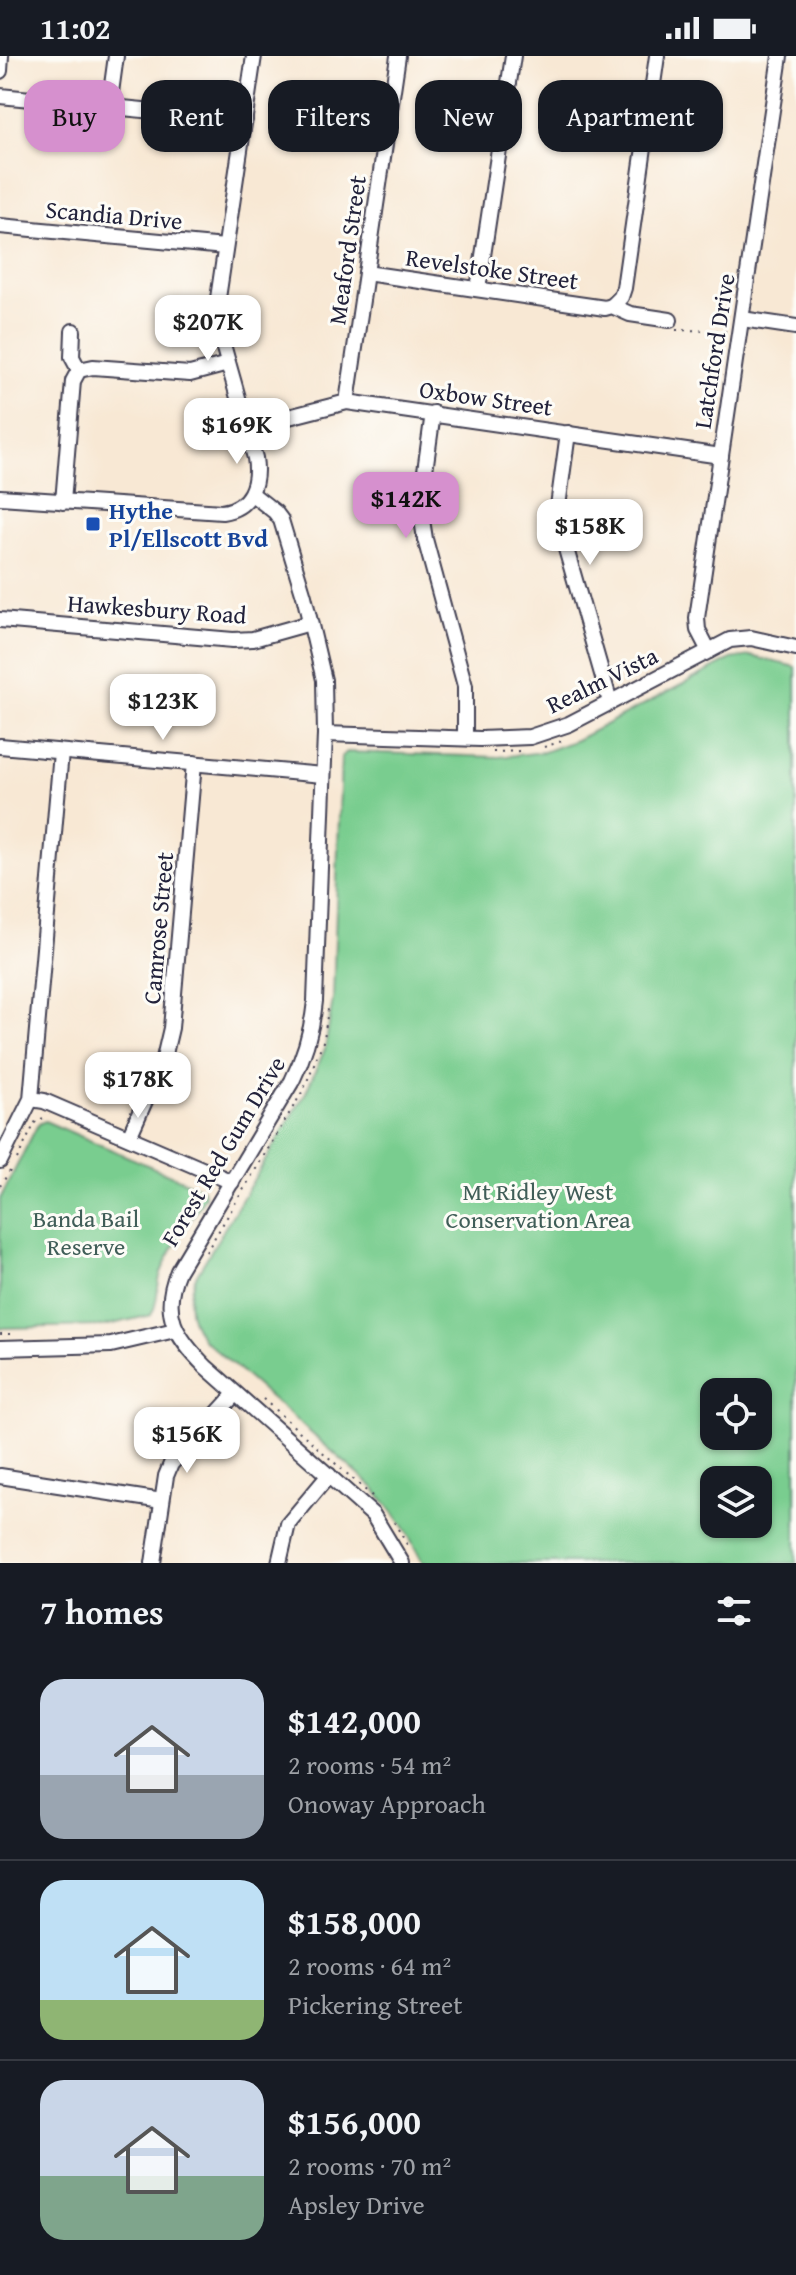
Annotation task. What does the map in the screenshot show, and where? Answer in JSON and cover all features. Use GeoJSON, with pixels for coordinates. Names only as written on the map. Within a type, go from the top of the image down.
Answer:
{"type":"FeatureCollection","features":[{"type":"Feature","properties":{"kind":"street"},"geometry":{"type":"LineString","coordinates":[[0,71],[1,56]]}},
{"type":"Feature","properties":{"kind":"street"},"geometry":{"type":"LineString","coordinates":[[113,80],[116,56]]}},
{"type":"Feature","properties":{"kind":"street"},"geometry":{"type":"LineString","coordinates":[[251,80],[254,56]]}},
{"type":"Feature","properties":{"kind":"street","name":"Meaford Street"},"geometry":{"type":"LineString","coordinates":[[347,402],[398,56]]}},
{"type":"Feature","properties":{"kind":"street"},"geometry":{"type":"LineString","coordinates":[[478,289],[513,56]]}},
{"type":"Feature","properties":{"kind":"street"},"geometry":{"type":"LineString","coordinates":[[612,306],[618,303],[624,288],[657,56]]}},
{"type":"Feature","properties":{"kind":"street","name":"Latchford Drive"},"geometry":{"type":"LineString","coordinates":[[709,651],[697,624],[780,56]]}},
{"type":"Feature","properties":{"kind":"street"},"geometry":{"type":"LineString","coordinates":[[0,96],[24,98]]}},
{"type":"Feature","properties":{"kind":"street"},"geometry":{"type":"LineString","coordinates":[[0,497],[222,512],[241,506],[252,494],[256,466],[220,334],[217,305],[240,152]]}},
{"type":"Feature","properties":{"kind":"street","name":"Scandia Drive"},"geometry":{"type":"LineString","coordinates":[[0,226],[225,247]]}},
{"type":"Feature","properties":{"kind":"street","name":"Revelstoke Street"},"geometry":{"type":"LineString","coordinates":[[366,273],[605,308],[612,306],[673,325]]}},
{"type":"Feature","properties":{"kind":"street"},"geometry":{"type":"LineString","coordinates":[[740,326],[796,327]]}},
{"type":"Feature","properties":{"kind":"street"},"geometry":{"type":"LineString","coordinates":[[73,331],[72,357],[79,370]]}},
{"type":"Feature","properties":{"kind":"street"},"geometry":{"type":"LineString","coordinates":[[63,502],[73,381],[79,370],[93,367],[190,374],[228,364]]}},
{"type":"Feature","properties":{"kind":"street","name":"Oxbow Street"},"geometry":{"type":"LineString","coordinates":[[246,428],[347,402],[721,456]]}},
{"type":"Feature","properties":{"kind":"street"},"geometry":{"type":"LineString","coordinates":[[433,413],[420,507],[425,539],[465,686],[465,738]]}},
{"type":"Feature","properties":{"kind":"street"},"geometry":{"type":"LineString","coordinates":[[568,433],[558,506],[560,528],[610,702]]}},
{"type":"Feature","properties":{"kind":"street","name":"Forest Red Gum Drive"},"geometry":{"type":"LineString","coordinates":[[175,1330],[171,1317],[172,1284],[292,1081],[305,1055],[313,1023],[325,734],[324,680],[281,520],[252,494]]}},
{"type":"Feature","properties":{"kind":"street","name":"Hawkesbury Road"},"geometry":{"type":"LineString","coordinates":[[0,620],[233,640],[253,639],[310,623]]}},
{"type":"Feature","properties":{"kind":"street","name":"Realm Vista"},"geometry":{"type":"LineString","coordinates":[[325,734],[530,737],[569,724],[739,638],[796,648]]}},
{"type":"Feature","properties":{"kind":"street"},"geometry":{"type":"LineString","coordinates":[[0,746],[323,775]]}},
{"type":"Feature","properties":{"kind":"street"},"geometry":{"type":"LineString","coordinates":[[0,1161],[31,1099],[61,752]]}},
{"type":"Feature","properties":{"kind":"street","name":"Camrose Street"},"geometry":{"type":"LineString","coordinates":[[129,1137],[164,1058],[171,1028],[194,763]]}},
{"type":"Feature","properties":{"kind":"street"},"geometry":{"type":"LineString","coordinates":[[31,1099],[44,1101],[232,1182]]}},
{"type":"Feature","properties":{"kind":"street"},"geometry":{"type":"LineString","coordinates":[[0,1348],[111,1345],[175,1330],[183,1344],[235,1394],[373,1515],[407,1558]]}},
{"type":"Feature","properties":{"kind":"street"},"geometry":{"type":"LineString","coordinates":[[153,1563],[171,1464],[235,1394]]}},
{"type":"Feature","properties":{"kind":"street"},"geometry":{"type":"LineString","coordinates":[[279,1563],[288,1524],[329,1475]]}},
{"type":"Feature","properties":{"kind":"street"},"geometry":{"type":"LineString","coordinates":[[0,1476],[162,1501]]}},
{"type":"Feature","properties":{"kind":"path"},"geometry":{"type":"LineString","coordinates":[[673,325],[740,326]]}},
{"type":"Feature","properties":{"kind":"path"},"geometry":{"type":"LineString","coordinates":[[541,748],[569,738]]}},
{"type":"Feature","properties":{"kind":"path"},"geometry":{"type":"LineString","coordinates":[[494,753],[531,750]]}},
{"type":"Feature","properties":{"kind":"path"},"geometry":{"type":"LineString","coordinates":[[205,1253],[304,1089],[324,1039],[328,1000]]}},
{"type":"Feature","properties":{"kind":"path"},"geometry":{"type":"LineString","coordinates":[[0,1186],[36,1121],[48,1117]]}},
{"type":"Feature","properties":{"kind":"path"},"geometry":{"type":"LineString","coordinates":[[0,1334],[15,1334]]}},
{"type":"Feature","properties":{"kind":"path"},"geometry":{"type":"LineString","coordinates":[[259,1395],[373,1497]]}},
{"type":"Feature","properties":{"kind":"path"},"geometry":{"type":"LineString","coordinates":[[389,1516],[407,1558]]}},
{"type":"Feature","properties":{"kind":"green space","name":"Mt Ridley West Conservation Area"},"geometry":{"type":"Polygon","coordinates":[[[750,656],[796,667],[796,1563],[423,1563],[403,1525],[373,1487],[203,1339],[191,1317],[189,1301],[196,1276],[306,1092],[325,1049],[333,999],[341,757],[347,752],[499,757],[544,752],[576,740],[731,659],[750,656]]]}},
{"type":"Feature","properties":{"kind":"green space","name":"Banda Bail Reserve"},"geometry":{"type":"Polygon","coordinates":[[[45,1121],[203,1189],[205,1196],[165,1263],[151,1315],[104,1326],[0,1328],[0,1199],[38,1124],[45,1121]]]}},
{"type":"Feature","properties":{"kind":"place","name":"Hythe Pl/Ellscott Bvd"},"geometry":{"type":"Point","coordinates":[93,524]}}]}
